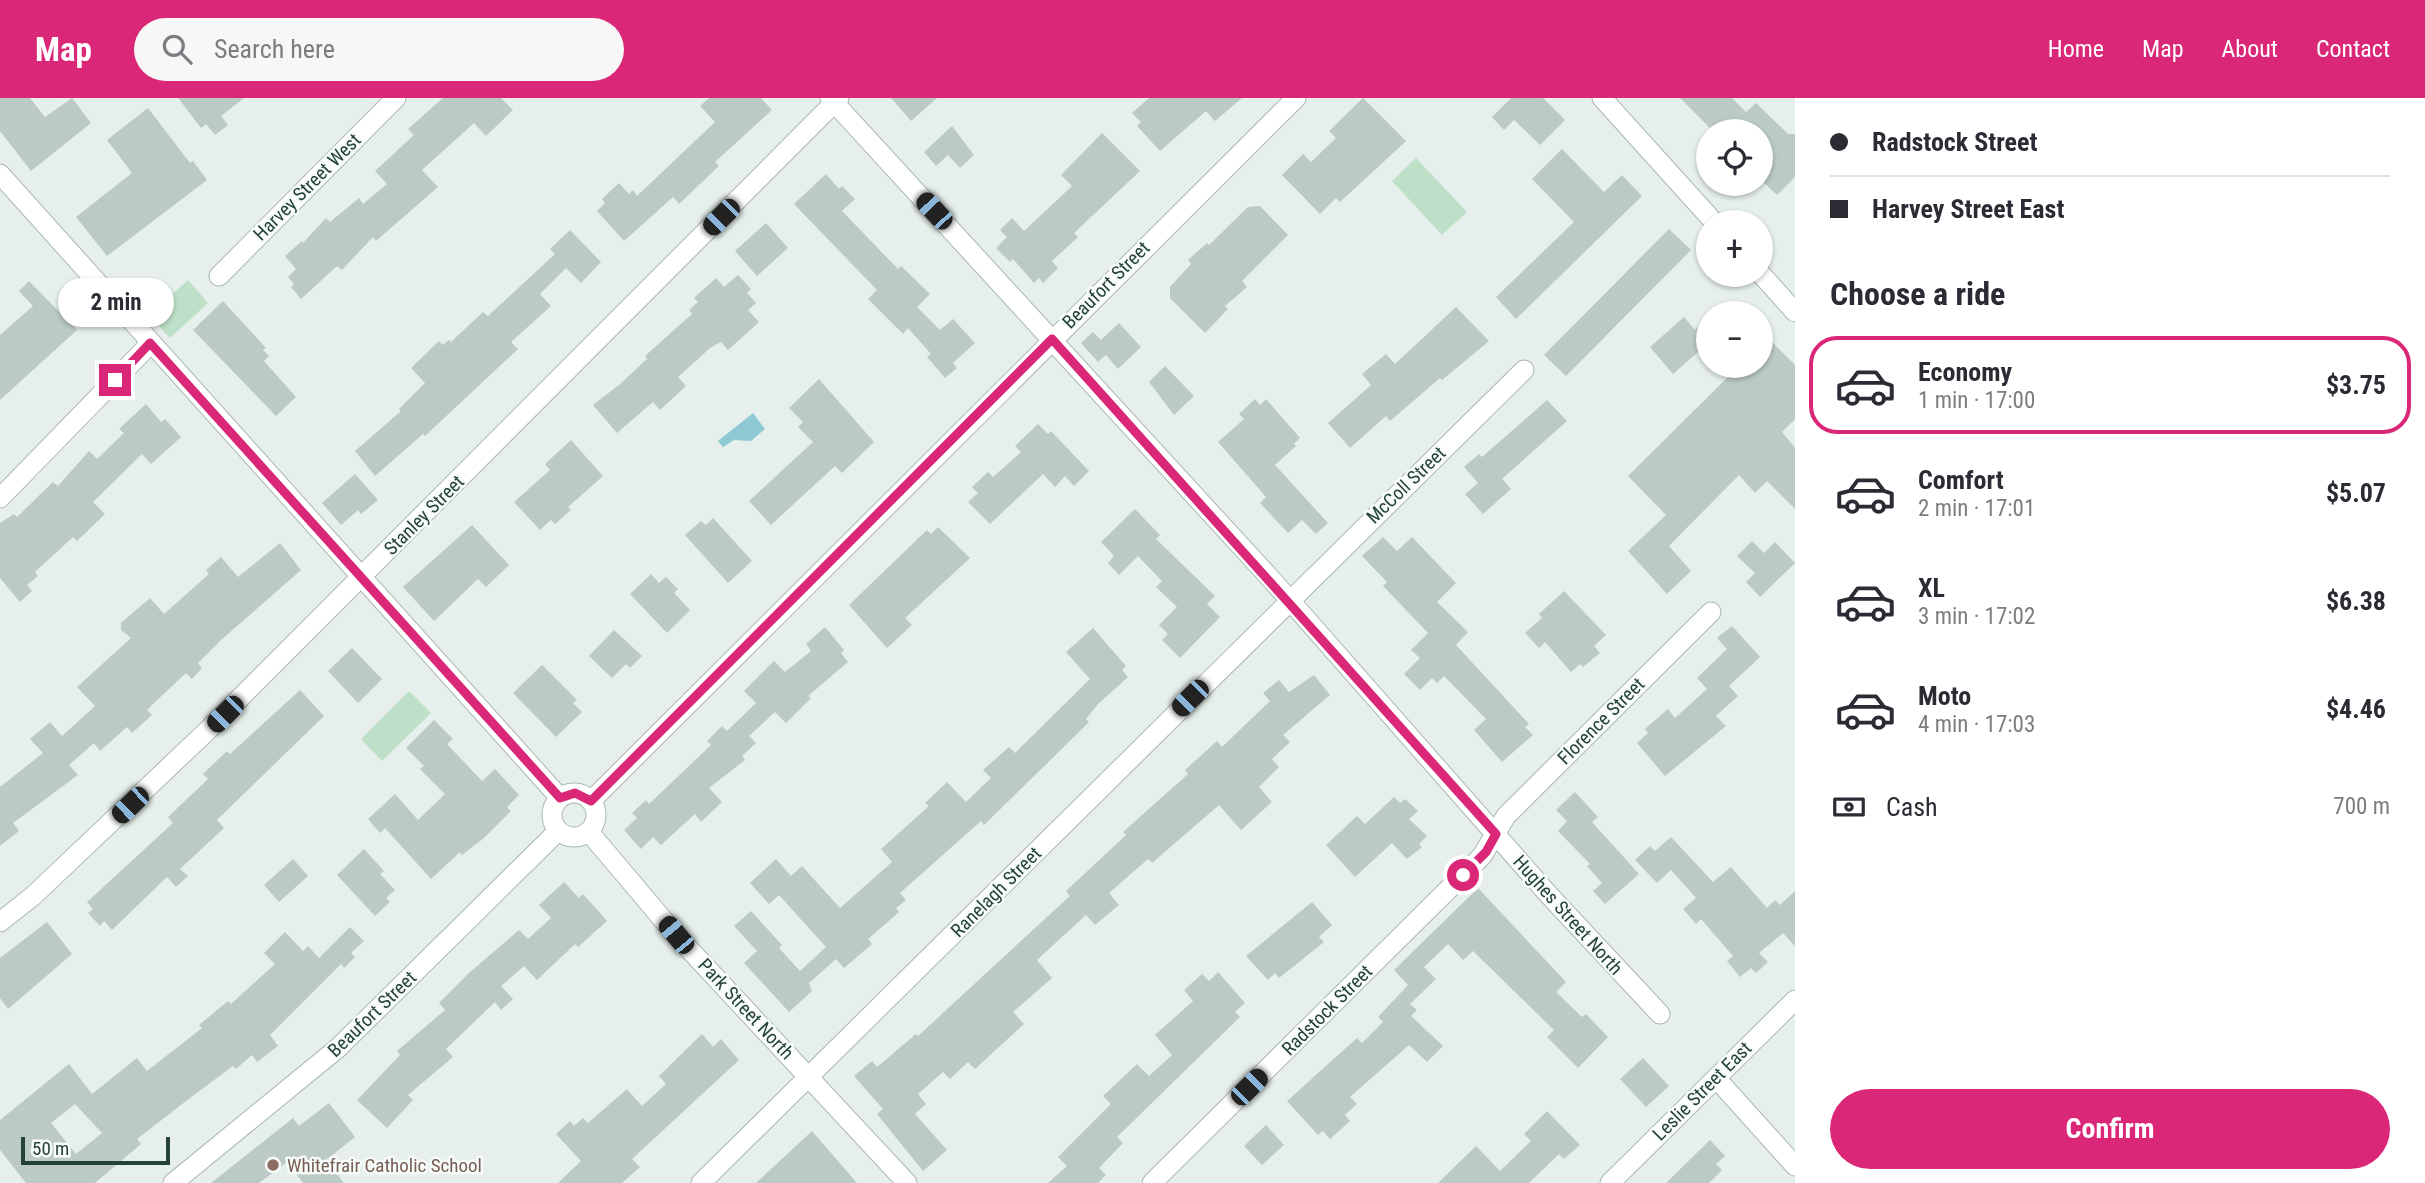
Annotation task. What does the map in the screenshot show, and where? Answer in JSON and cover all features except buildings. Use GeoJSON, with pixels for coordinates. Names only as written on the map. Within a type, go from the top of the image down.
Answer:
{"type":"FeatureCollection","features":[{"type":"Feature","properties":{"kind":"street","name":"Harvey Street West"},"geometry":{"type":"LineString","coordinates":[[219,276],[396,98]]}},
{"type":"Feature","properties":{"kind":"street","name":"Beaufort Street"},"geometry":{"type":"LineString","coordinates":[[591,801],[1296,98]]}},
{"type":"Feature","properties":{"kind":"street"},"geometry":{"type":"LineString","coordinates":[[1602,98],[1703,210]]}},
{"type":"Feature","properties":{"kind":"street","name":"Hughes Street North"},"geometry":{"type":"LineString","coordinates":[[834,100],[1289,600],[1660,1014]]}},
{"type":"Feature","properties":{"kind":"street","name":"Stanley Street"},"geometry":{"type":"LineString","coordinates":[[0,922],[33,896],[207,732],[834,100]]}},
{"type":"Feature","properties":{"kind":"street"},"geometry":{"type":"LineString","coordinates":[[0,174],[560,798]]}},
{"type":"Feature","properties":{"kind":"street"},"geometry":{"type":"LineString","coordinates":[[1773,287],[1795,312]]}},
{"type":"Feature","properties":{"kind":"street"},"geometry":{"type":"LineString","coordinates":[[0,498],[150,343]]}},
{"type":"Feature","properties":{"kind":"street","name":"McColl Street"},"geometry":{"type":"LineString","coordinates":[[1289,600],[1524,370]]}},
{"type":"Feature","properties":{"kind":"street","name":"Ranelagh Street"},"geometry":{"type":"LineString","coordinates":[[701,1183],[1289,600]]}},
{"type":"Feature","properties":{"kind":"street","name":"Florence Street"},"geometry":{"type":"LineString","coordinates":[[1496,834],[1506,816],[1711,612]]}},
{"type":"Feature","properties":{"kind":"street"},"geometry":{"type":"LineString","coordinates":[[575,793],[591,801],[596,813],[589,832],[572,838],[558,831],[551,812],[560,798],[575,793]]}},
{"type":"Feature","properties":{"kind":"street","name":"Beaufort Street"},"geometry":{"type":"LineString","coordinates":[[173,1183],[314,1070],[558,831]]}},
{"type":"Feature","properties":{"kind":"street","name":"Park Street North"},"geometry":{"type":"LineString","coordinates":[[589,832],[676,935],[907,1183]]}},
{"type":"Feature","properties":{"kind":"street","name":"Radstock Street"},"geometry":{"type":"LineString","coordinates":[[1152,1183],[1482,856],[1496,834]]}},
{"type":"Feature","properties":{"kind":"street","name":"Leslie Street East"},"geometry":{"type":"LineString","coordinates":[[1609,1183],[1795,1000]]}},
{"type":"Feature","properties":{"kind":"street"},"geometry":{"type":"LineString","coordinates":[[1716,1078],[1795,1166]]}},
{"type":"Feature","properties":{"kind":"green space"},"geometry":{"type":"Polygon","coordinates":[[[1416,158],[1467,212],[1442,235],[1392,181],[1416,158]]]}},
{"type":"Feature","properties":{"kind":"green space"},"geometry":{"type":"Polygon","coordinates":[[[188,280],[208,303],[170,338],[149,315],[188,280]]]}},
{"type":"Feature","properties":{"kind":"green space"},"geometry":{"type":"Polygon","coordinates":[[[409,691],[431,713],[382,761],[361,739],[409,691]]]}},
{"type":"Feature","properties":{"kind":"water"},"geometry":{"type":"Polygon","coordinates":[[[753,413],[765,429],[751,441],[734,440],[723,447],[718,441],[753,413]]]}},
{"type":"Feature","properties":{"kind":"place","name":"Whitefrair Catholic School"},"geometry":{"type":"Point","coordinates":[273,1165]}},
{"type":"Feature","properties":{"kind":"route"},"geometry":{"type":"LineString","coordinates":[[115,380],[150,343],[560,798],[575,793],[591,801],[1052,339],[1271,579],[1496,834],[1486,852],[1463,875]]}}]}
